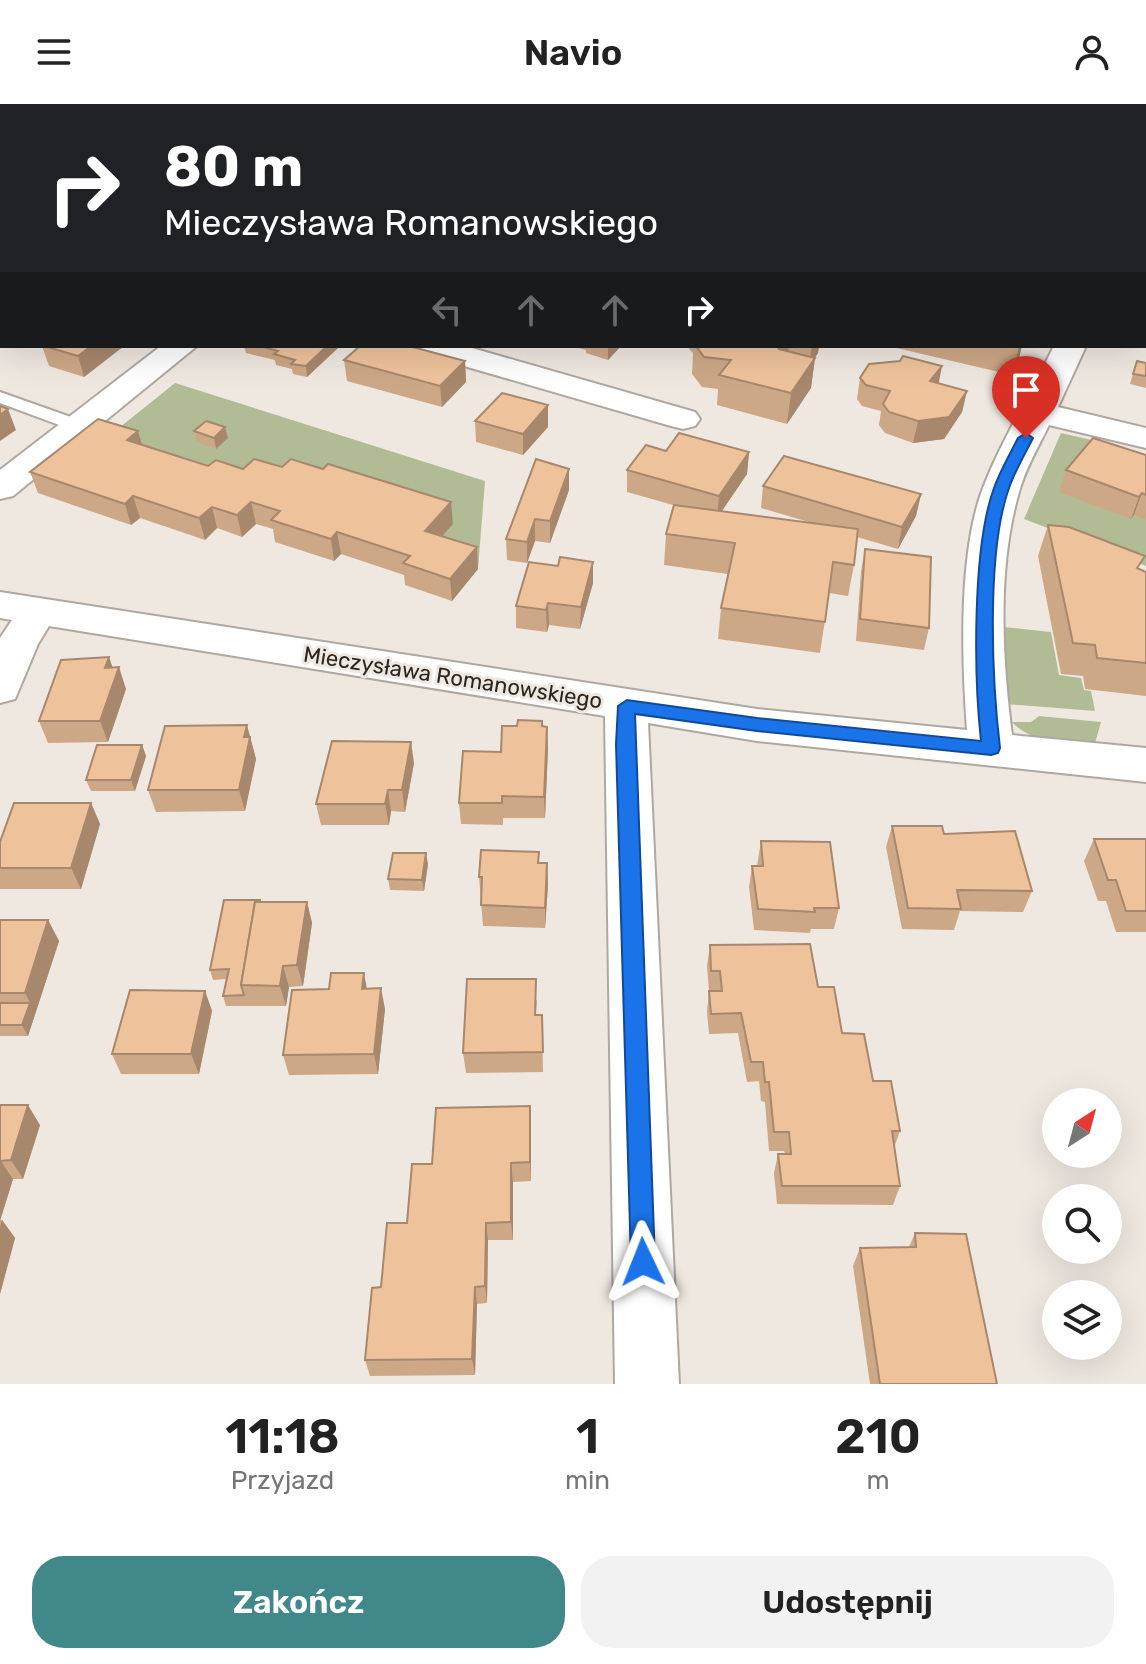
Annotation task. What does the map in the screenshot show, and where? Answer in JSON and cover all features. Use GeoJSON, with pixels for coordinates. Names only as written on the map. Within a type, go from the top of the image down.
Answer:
{"type":"FeatureCollection","features":[{"type":"Feature","properties":{"kind":"street"},"geometry":{"type":"LineString","coordinates":[[0,488],[76,425],[178,348]]}},
{"type":"Feature","properties":{"kind":"street"},"geometry":{"type":"LineString","coordinates":[[437,348],[683,419]]}},
{"type":"Feature","properties":{"kind":"street"},"geometry":{"type":"LineString","coordinates":[[991,748],[986,707],[989,545],[1001,489],[1069,348]]}},
{"type":"Feature","properties":{"kind":"street"},"geometry":{"type":"LineString","coordinates":[[1038,412],[1146,438]]}},
{"type":"Feature","properties":{"kind":"street"},"geometry":{"type":"LineString","coordinates":[[0,688],[18,642],[19,608]]}},
{"type":"Feature","properties":{"kind":"street","name":"Mieczysława Romanowskiego"},"geometry":{"type":"LineString","coordinates":[[19,608],[757,725],[1146,765]]}},
{"type":"Feature","properties":{"kind":"street"},"geometry":{"type":"LineString","coordinates":[[627,706],[625,744],[647,1384]]}},
{"type":"Feature","properties":{"kind":"lane"},"geometry":{"type":"LineString","coordinates":[[0,397],[76,425]]}},
{"type":"Feature","properties":{"kind":"green space"},"geometry":{"type":"Polygon","coordinates":[[[175,383],[485,481],[478,569],[427,553],[286,489],[104,440],[175,383]]]}},
{"type":"Feature","properties":{"kind":"green space"},"geometry":{"type":"Polygon","coordinates":[[[1061,433],[1100,442],[1134,515],[1146,519],[1146,566],[1024,519],[1061,433]]]}},
{"type":"Feature","properties":{"kind":"green space"},"geometry":{"type":"Polygon","coordinates":[[[1003,627],[1051,632],[1059,675],[1081,678],[1084,690],[1091,691],[1095,711],[1005,704],[1003,627]]]}},
{"type":"Feature","properties":{"kind":"green space"},"geometry":{"type":"Polygon","coordinates":[[[1039,716],[1101,722],[1095,743],[1040,738],[1012,722],[1031,722],[1039,716]]]}},
{"type":"Feature","properties":{"kind":"building"},"geometry":{"type":"Polygon","coordinates":[[[51,348],[88,348],[78,356],[51,348]]]}},
{"type":"Feature","properties":{"kind":"building"},"geometry":{"type":"Polygon","coordinates":[[[267,348],[325,348],[306,366],[291,364],[295,360],[274,354],[278,351],[267,348]]]}},
{"type":"Feature","properties":{"kind":"building"},"geometry":{"type":"Polygon","coordinates":[[[358,348],[416,348],[465,361],[440,386],[344,360],[358,348]]]}},
{"type":"Feature","properties":{"kind":"building"},"geometry":{"type":"Polygon","coordinates":[[[697,348],[778,348],[815,358],[791,393],[719,375],[731,360],[704,357],[697,348]]]}},
{"type":"Feature","properties":{"kind":"building"},"geometry":{"type":"Polygon","coordinates":[[[903,356],[942,366],[930,381],[967,391],[949,417],[918,421],[889,412],[883,404],[890,391],[866,385],[860,378],[869,364],[900,361],[903,356]]]}},
{"type":"Feature","properties":{"kind":"building"},"geometry":{"type":"Polygon","coordinates":[[[1137,361],[1146,363],[1146,376],[1133,374],[1137,361]]]}},
{"type":"Feature","properties":{"kind":"building"},"geometry":{"type":"Polygon","coordinates":[[[502,393],[548,405],[523,434],[475,421],[502,393]]]}},
{"type":"Feature","properties":{"kind":"building"},"geometry":{"type":"Polygon","coordinates":[[[98,419],[138,431],[127,440],[208,466],[216,460],[243,469],[254,459],[282,467],[291,459],[323,469],[328,464],[451,502],[425,531],[477,547],[450,579],[403,563],[410,556],[337,532],[331,539],[271,520],[280,511],[251,502],[237,515],[212,507],[199,518],[133,496],[125,504],[30,472],[98,419]]]}},
{"type":"Feature","properties":{"kind":"building"},"geometry":{"type":"Polygon","coordinates":[[[206,421],[225,427],[214,438],[194,431],[206,421]]]}},
{"type":"Feature","properties":{"kind":"building"},"geometry":{"type":"Polygon","coordinates":[[[679,433],[749,452],[719,496],[627,470],[646,445],[666,451],[679,433]]]}},
{"type":"Feature","properties":{"kind":"building"},"geometry":{"type":"Polygon","coordinates":[[[1093,438],[1146,455],[1146,495],[1142,493],[1139,497],[1066,470],[1093,438]]]}},
{"type":"Feature","properties":{"kind":"building"},"geometry":{"type":"Polygon","coordinates":[[[784,456],[921,494],[902,527],[763,486],[784,456]]]}},
{"type":"Feature","properties":{"kind":"building"},"geometry":{"type":"Polygon","coordinates":[[[536,459],[569,469],[550,521],[535,519],[527,542],[506,539],[536,459]]]}},
{"type":"Feature","properties":{"kind":"building"},"geometry":{"type":"Polygon","coordinates":[[[674,505],[858,529],[854,565],[833,562],[825,622],[721,608],[735,543],[666,534],[674,505]]]}},
{"type":"Feature","properties":{"kind":"building"},"geometry":{"type":"Polygon","coordinates":[[[1048,525],[1069,527],[1145,556],[1137,568],[1146,572],[1146,663],[1097,658],[1095,645],[1073,643],[1048,525]]]}},
{"type":"Feature","properties":{"kind":"building"},"geometry":{"type":"Polygon","coordinates":[[[865,549],[931,557],[929,628],[860,619],[865,549]]]}},
{"type":"Feature","properties":{"kind":"building"},"geometry":{"type":"Polygon","coordinates":[[[560,557],[593,562],[581,607],[548,603],[546,610],[516,606],[529,562],[558,566],[560,557]]]}},
{"type":"Feature","properties":{"kind":"building"},"geometry":{"type":"Polygon","coordinates":[[[109,657],[105,668],[119,667],[100,721],[39,721],[61,660],[109,657]]]}},
{"type":"Feature","properties":{"kind":"building"},"geometry":{"type":"Polygon","coordinates":[[[518,720],[542,721],[542,726],[547,727],[544,797],[502,796],[502,803],[459,803],[463,751],[501,752],[502,726],[517,726],[518,720]]]}},
{"type":"Feature","properties":{"kind":"building"},"geometry":{"type":"Polygon","coordinates":[[[247,725],[244,737],[250,737],[239,790],[148,790],[165,726],[247,725]]]}},
{"type":"Feature","properties":{"kind":"building"},"geometry":{"type":"Polygon","coordinates":[[[332,741],[411,742],[402,790],[388,790],[385,804],[316,804],[332,741]]]}},
{"type":"Feature","properties":{"kind":"building"},"geometry":{"type":"Polygon","coordinates":[[[97,745],[142,745],[131,780],[86,780],[97,745]]]}},
{"type":"Feature","properties":{"kind":"building"},"geometry":{"type":"Polygon","coordinates":[[[14,803],[91,803],[71,868],[0,868],[0,842],[14,803]]]}},
{"type":"Feature","properties":{"kind":"building"},"geometry":{"type":"Polygon","coordinates":[[[892,826],[942,826],[944,834],[1015,831],[1032,891],[957,890],[961,909],[908,908],[892,826]]]}},
{"type":"Feature","properties":{"kind":"building"},"geometry":{"type":"Polygon","coordinates":[[[1094,839],[1146,839],[1146,911],[1126,911],[1116,880],[1108,880],[1094,839]]]}},
{"type":"Feature","properties":{"kind":"building"},"geometry":{"type":"Polygon","coordinates":[[[761,841],[830,842],[839,908],[814,908],[815,912],[758,909],[752,866],[763,866],[761,841]]]}},
{"type":"Feature","properties":{"kind":"building"},"geometry":{"type":"Polygon","coordinates":[[[481,850],[539,852],[538,863],[547,863],[545,908],[481,905],[481,850]]]}},
{"type":"Feature","properties":{"kind":"building"},"geometry":{"type":"Polygon","coordinates":[[[393,853],[426,853],[422,880],[388,879],[393,853]]]}},
{"type":"Feature","properties":{"kind":"building"},"geometry":{"type":"Polygon","coordinates":[[[224,900],[260,900],[255,902],[241,985],[244,995],[223,996],[229,969],[210,970],[224,900]]]}},
{"type":"Feature","properties":{"kind":"building"},"geometry":{"type":"Polygon","coordinates":[[[255,902],[307,902],[297,965],[283,966],[280,986],[241,985],[255,902]]]}},
{"type":"Feature","properties":{"kind":"building"},"geometry":{"type":"Polygon","coordinates":[[[0,920],[48,920],[25,993],[0,993],[0,920]]]}},
{"type":"Feature","properties":{"kind":"building"},"geometry":{"type":"Polygon","coordinates":[[[810,944],[818,987],[834,987],[842,1033],[864,1034],[873,1081],[891,1081],[900,1131],[892,1131],[900,1186],[782,1186],[778,1154],[791,1154],[789,1132],[774,1132],[769,1082],[765,1082],[763,1062],[751,1062],[741,1013],[711,1014],[709,991],[722,991],[720,971],[711,971],[710,945],[810,944]]]}},
{"type":"Feature","properties":{"kind":"building"},"geometry":{"type":"Polygon","coordinates":[[[331,973],[364,973],[362,989],[381,988],[374,1054],[283,1055],[292,990],[329,989],[331,973]]]}},
{"type":"Feature","properties":{"kind":"building"},"geometry":{"type":"Polygon","coordinates":[[[467,979],[536,979],[535,1015],[542,1015],[543,1052],[463,1053],[467,979]]]}},
{"type":"Feature","properties":{"kind":"building"},"geometry":{"type":"Polygon","coordinates":[[[130,990],[205,991],[191,1054],[112,1054],[130,990]]]}},
{"type":"Feature","properties":{"kind":"building"},"geometry":{"type":"Polygon","coordinates":[[[0,1003],[30,1003],[22,1025],[0,1025],[0,1003]]]}},
{"type":"Feature","properties":{"kind":"building"},"geometry":{"type":"Polygon","coordinates":[[[0,1105],[28,1105],[11,1160],[0,1161],[0,1105]]]}},
{"type":"Feature","properties":{"kind":"building"},"geometry":{"type":"Polygon","coordinates":[[[530,1106],[530,1162],[511,1163],[511,1222],[486,1223],[485,1286],[475,1287],[472,1359],[365,1360],[372,1288],[381,1287],[387,1223],[407,1223],[412,1164],[432,1164],[436,1108],[530,1106]]]}},
{"type":"Feature","properties":{"kind":"building"},"geometry":{"type":"Polygon","coordinates":[[[915,1233],[966,1234],[997,1384],[880,1384],[860,1248],[916,1247],[915,1233]]]}},
{"type":"Feature","properties":{"kind":"route"},"geometry":{"type":"LineString","coordinates":[[643,1262],[625,744],[627,706],[757,725],[991,748],[986,707],[987,558],[1001,489],[1026,438]]}}]}
